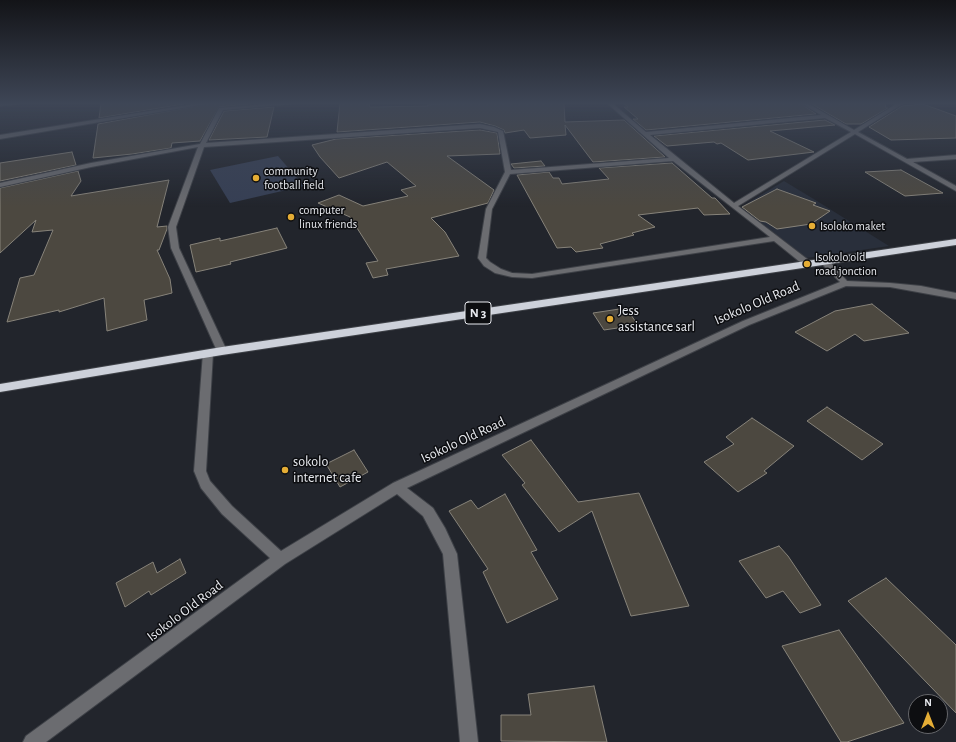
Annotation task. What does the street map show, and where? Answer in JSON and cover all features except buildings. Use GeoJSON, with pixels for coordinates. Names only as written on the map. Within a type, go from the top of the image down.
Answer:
{"type":"FeatureCollection","features":[{"type":"Feature","properties":{"kind":"highway","name":"N 3"},"geometry":{"type":"LineString","coordinates":[[0,388],[208,353],[956,242]]}},
{"type":"Feature","properties":{"kind":"street"},"geometry":{"type":"LineString","coordinates":[[205,138],[172,227],[175,248],[222,351]]}},
{"type":"Feature","properties":{"kind":"street"},"geometry":{"type":"LineString","coordinates":[[0,185],[91,165],[202,145],[310,138]]}},
{"type":"Feature","properties":{"kind":"street"},"geometry":{"type":"LineString","coordinates":[[501,138],[508,172],[489,209],[482,258],[487,264],[498,271],[512,275],[532,276],[774,239]]}},
{"type":"Feature","properties":{"kind":"street"},"geometry":{"type":"LineString","coordinates":[[649,138],[774,239],[808,264]]}},
{"type":"Feature","properties":{"kind":"street"},"geometry":{"type":"LineString","coordinates":[[733,206],[844,138]]}},
{"type":"Feature","properties":{"kind":"street"},"geometry":{"type":"LineString","coordinates":[[866,138],[956,189]]}},
{"type":"Feature","properties":{"kind":"street"},"geometry":{"type":"LineString","coordinates":[[907,161],[956,157]]}},
{"type":"Feature","properties":{"kind":"street"},"geometry":{"type":"LineString","coordinates":[[508,172],[674,159]]}},
{"type":"Feature","properties":{"kind":"street"},"geometry":{"type":"LineString","coordinates":[[825,262],[845,282]]}},
{"type":"Feature","properties":{"kind":"street","name":"Isokolo Old Road"},"geometry":{"type":"LineString","coordinates":[[32,742],[280,559],[397,487],[746,323],[845,282],[922,289],[956,296]]}},
{"type":"Feature","properties":{"kind":"street"},"geometry":{"type":"LineString","coordinates":[[208,353],[200,471],[205,484],[227,510],[280,559]]}},
{"type":"Feature","properties":{"kind":"street"},"geometry":{"type":"LineString","coordinates":[[397,487],[428,512],[440,532],[450,554],[469,742]]}},
{"type":"Feature","properties":{"kind":"shaded area","name":"community football field"},"geometry":{"type":"Polygon","coordinates":[[[278,156],[304,186],[230,203],[210,170],[278,156]]]}},
{"type":"Feature","properties":{"kind":"shaded area","name":"Isoloko maket"},"geometry":{"type":"Polygon","coordinates":[[[784,181],[889,246],[806,258],[741,207],[784,181]]]}},
{"type":"Feature","properties":{"kind":"place","name":"community football field"},"geometry":{"type":"Point","coordinates":[256,178]}},
{"type":"Feature","properties":{"kind":"place","name":"computer linux friends"},"geometry":{"type":"Point","coordinates":[291,217]}},
{"type":"Feature","properties":{"kind":"place","name":"Isoloko maket"},"geometry":{"type":"Point","coordinates":[812,226]}},
{"type":"Feature","properties":{"kind":"place","name":"Isokolo old road jonction"},"geometry":{"type":"Point","coordinates":[807,264]}},
{"type":"Feature","properties":{"kind":"place","name":"Jess assistance sarl"},"geometry":{"type":"Point","coordinates":[610,319]}},
{"type":"Feature","properties":{"kind":"place","name":"sokolo internet cafe"},"geometry":{"type":"Point","coordinates":[285,470]}}]}
